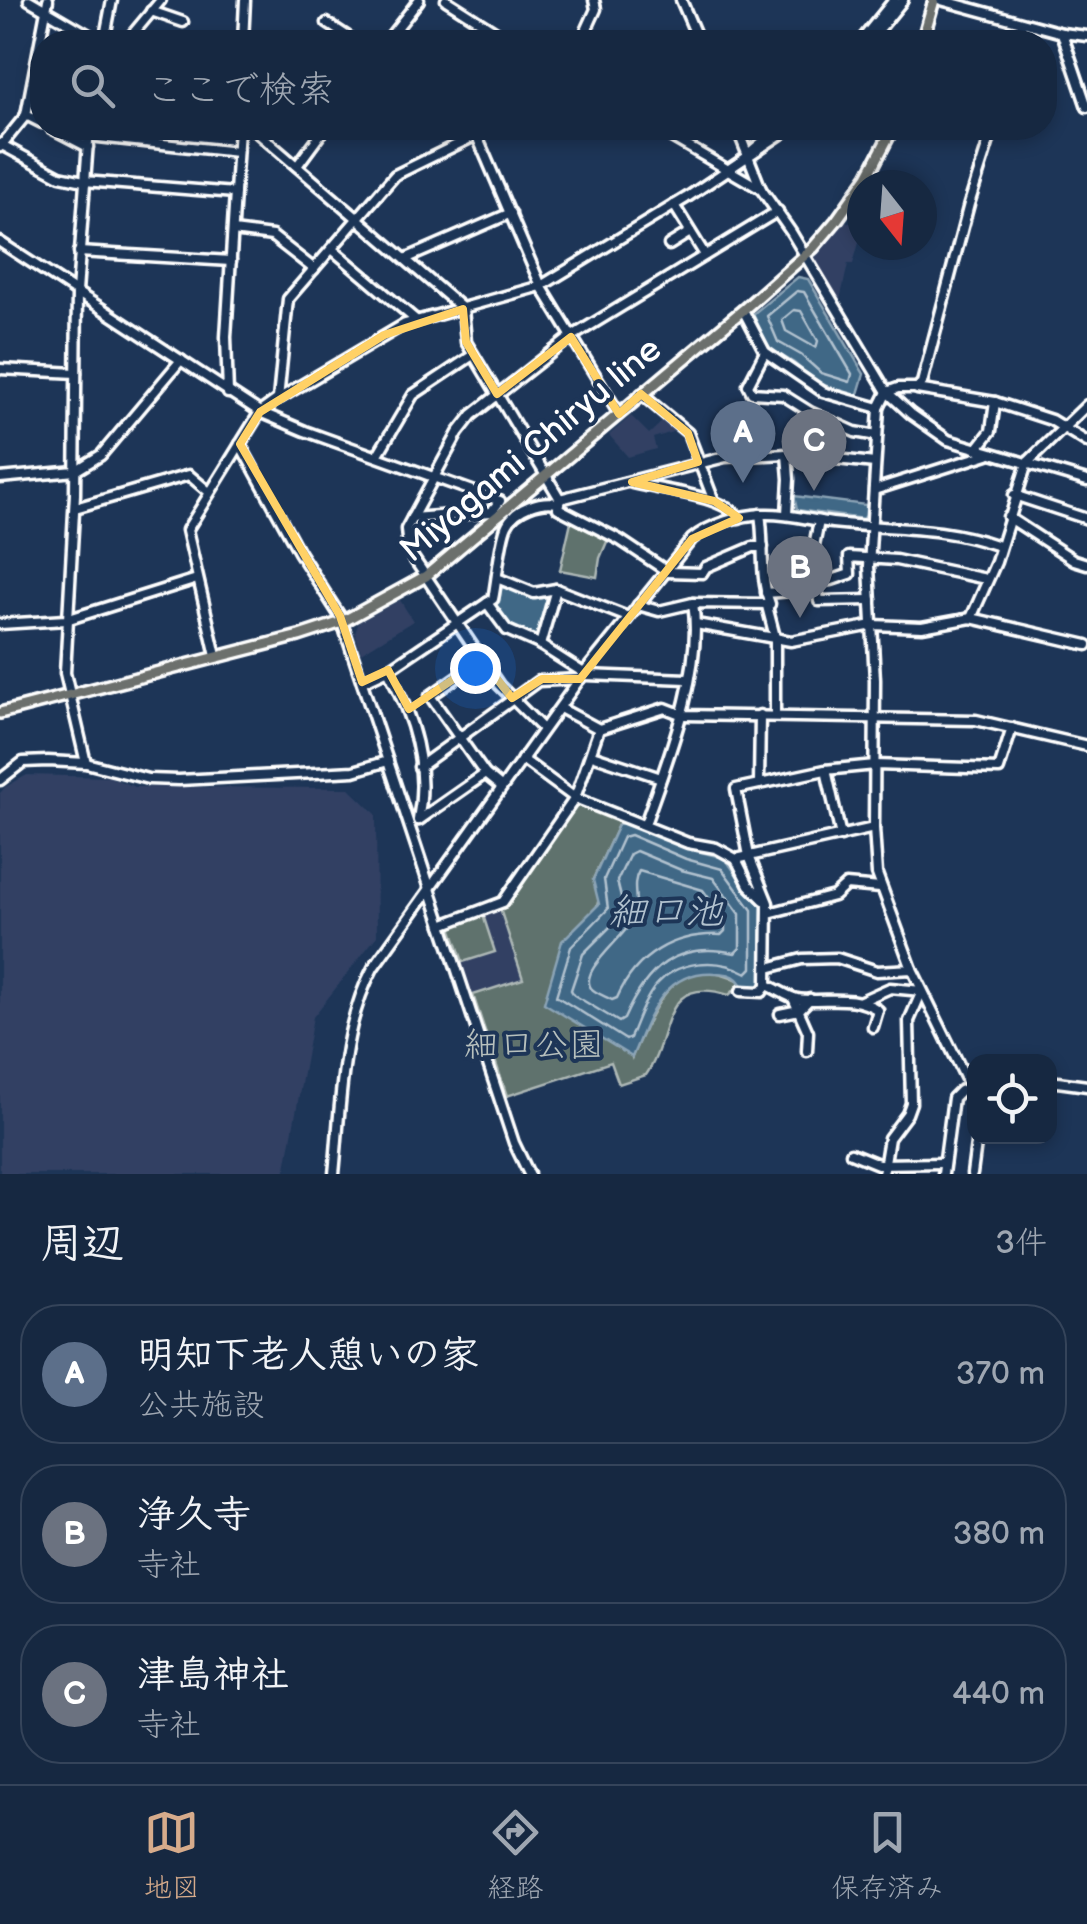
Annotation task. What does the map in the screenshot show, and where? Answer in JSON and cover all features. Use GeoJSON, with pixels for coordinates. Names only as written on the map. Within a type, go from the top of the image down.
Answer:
{"type":"FeatureCollection","features":[{"type":"Feature","properties":{"kind":"main road"},"geometry":{"type":"LineString","coordinates":[[927,30],[938,0]]}},
{"type":"Feature","properties":{"kind":"main road","name":"Miyagami Chiryu line"},"geometry":{"type":"LineString","coordinates":[[0,712],[342,622],[426,576],[804,256],[836,221],[868,176],[887,140]]}},
{"type":"Feature","properties":{"kind":"street"},"geometry":{"type":"LineString","coordinates":[[29,0],[80,30]]}},
{"type":"Feature","properties":{"kind":"street"},"geometry":{"type":"LineString","coordinates":[[42,30],[48,0]]}},
{"type":"Feature","properties":{"kind":"street"},"geometry":{"type":"LineString","coordinates":[[106,30],[112,0]]}},
{"type":"Feature","properties":{"kind":"street"},"geometry":{"type":"LineString","coordinates":[[135,30],[160,0]]}},
{"type":"Feature","properties":{"kind":"street"},"geometry":{"type":"LineString","coordinates":[[244,30],[245,0]]}},
{"type":"Feature","properties":{"kind":"street"},"geometry":{"type":"LineString","coordinates":[[395,30],[418,0]]}},
{"type":"Feature","properties":{"kind":"street"},"geometry":{"type":"LineString","coordinates":[[446,0],[493,30]]}},
{"type":"Feature","properties":{"kind":"street"},"geometry":{"type":"LineString","coordinates":[[586,30],[596,9],[594,0]]}},
{"type":"Feature","properties":{"kind":"street"},"geometry":{"type":"LineString","coordinates":[[681,0],[695,30]]}},
{"type":"Feature","properties":{"kind":"street"},"geometry":{"type":"LineString","coordinates":[[870,30],[894,0]]}},
{"type":"Feature","properties":{"kind":"street"},"geometry":{"type":"LineString","coordinates":[[878,30],[902,0]]}},
{"type":"Feature","properties":{"kind":"street"},"geometry":{"type":"LineString","coordinates":[[938,0],[1050,30]]}},
{"type":"Feature","properties":{"kind":"street"},"geometry":{"type":"LineString","coordinates":[[150,11],[183,22]]}},
{"type":"Feature","properties":{"kind":"street"},"geometry":{"type":"LineString","coordinates":[[327,23],[338,30]]}},
{"type":"Feature","properties":{"kind":"street"},"geometry":{"type":"LineString","coordinates":[[1020,30],[1022,23]]}},
{"type":"Feature","properties":{"kind":"street"},"geometry":{"type":"LineString","coordinates":[[1057,32],[1087,36]]}},
{"type":"Feature","properties":{"kind":"street"},"geometry":{"type":"LineString","coordinates":[[1062,33],[1087,108]]}},
{"type":"Feature","properties":{"kind":"street"},"geometry":{"type":"LineString","coordinates":[[30,99],[26,115],[0,146],[60,176],[234,193]]}},
{"type":"Feature","properties":{"kind":"street"},"geometry":{"type":"LineString","coordinates":[[26,115],[30,117]]}},
{"type":"Feature","properties":{"kind":"street"},"geometry":{"type":"LineString","coordinates":[[86,763],[65,673],[74,508],[77,292],[89,140]]}},
{"type":"Feature","properties":{"kind":"street"},"geometry":{"type":"LineString","coordinates":[[118,140],[236,152]]}},
{"type":"Feature","properties":{"kind":"street"},"geometry":{"type":"LineString","coordinates":[[228,393],[226,337],[238,140]]}},
{"type":"Feature","properties":{"kind":"street"},"geometry":{"type":"LineString","coordinates":[[266,140],[463,308],[466,342],[547,475],[558,508],[620,540],[668,572],[702,573],[706,567],[753,547],[762,547]]}},
{"type":"Feature","properties":{"kind":"street"},"geometry":{"type":"LineString","coordinates":[[297,166],[316,140]]}},
{"type":"Feature","properties":{"kind":"street"},"geometry":{"type":"LineString","coordinates":[[278,399],[288,299],[395,175],[457,140]]}},
{"type":"Feature","properties":{"kind":"street"},"geometry":{"type":"LineString","coordinates":[[477,140],[541,286],[618,414]]}},
{"type":"Feature","properties":{"kind":"street"},"geometry":{"type":"LineString","coordinates":[[678,140],[761,189]]}},
{"type":"Feature","properties":{"kind":"street"},"geometry":{"type":"LineString","coordinates":[[743,140],[761,189],[887,392],[924,425],[948,440],[1087,481]]}},
{"type":"Feature","properties":{"kind":"street"},"geometry":{"type":"LineString","coordinates":[[216,656],[187,530],[260,412],[384,334],[541,286],[674,205],[766,140]]}},
{"type":"Feature","properties":{"kind":"street"},"geometry":{"type":"LineString","coordinates":[[749,154],[773,140]]}},
{"type":"Feature","properties":{"kind":"street"},"geometry":{"type":"LineString","coordinates":[[917,388],[922,383],[969,204],[990,140]]}},
{"type":"Feature","properties":{"kind":"street"},"geometry":{"type":"LineString","coordinates":[[674,205],[705,255]]}},
{"type":"Feature","properties":{"kind":"street"},"geometry":{"type":"LineString","coordinates":[[543,730],[482,660],[426,576],[405,541],[412,518],[458,433],[472,415],[571,337],[778,211]]}},
{"type":"Feature","properties":{"kind":"street"},"geometry":{"type":"LineString","coordinates":[[405,259],[511,213]]}},
{"type":"Feature","properties":{"kind":"street"},"geometry":{"type":"LineString","coordinates":[[234,231],[272,236],[314,269]]}},
{"type":"Feature","properties":{"kind":"street"},"geometry":{"type":"LineString","coordinates":[[669,245],[690,232]]}},
{"type":"Feature","properties":{"kind":"street"},"geometry":{"type":"LineString","coordinates":[[0,242],[260,412],[500,501],[491,512],[412,518]]}},
{"type":"Feature","properties":{"kind":"street"},"geometry":{"type":"LineString","coordinates":[[332,249],[418,321]]}},
{"type":"Feature","properties":{"kind":"street"},"geometry":{"type":"LineString","coordinates":[[79,252],[231,261]]}},
{"type":"Feature","properties":{"kind":"street"},"geometry":{"type":"LineString","coordinates":[[743,310],[766,352],[823,392],[879,408]]}},
{"type":"Feature","properties":{"kind":"street"},"geometry":{"type":"LineString","coordinates":[[766,352],[748,385],[752,393],[783,395],[855,432],[877,436]]}},
{"type":"Feature","properties":{"kind":"street"},"geometry":{"type":"LineString","coordinates":[[377,456],[413,396],[473,355]]}},
{"type":"Feature","properties":{"kind":"street"},"geometry":{"type":"LineString","coordinates":[[0,478],[75,471],[108,448],[180,360]]}},
{"type":"Feature","properties":{"kind":"street"},"geometry":{"type":"LineString","coordinates":[[0,369],[76,373]]}},
{"type":"Feature","properties":{"kind":"street"},"geometry":{"type":"LineString","coordinates":[[967,1077],[922,991],[880,888],[874,828],[870,558],[879,408],[887,392],[917,388],[995,402],[1065,426],[1087,442]]}},
{"type":"Feature","properties":{"kind":"street"},"geometry":{"type":"LineString","coordinates":[[642,394],[688,433],[714,501]]}},
{"type":"Feature","properties":{"kind":"street"},"geometry":{"type":"LineString","coordinates":[[978,449],[991,431],[995,402]]}},
{"type":"Feature","properties":{"kind":"street"},"geometry":{"type":"LineString","coordinates":[[971,618],[996,562],[1027,463],[1087,405]]}},
{"type":"Feature","properties":{"kind":"street"},"geometry":{"type":"LineString","coordinates":[[240,444],[342,622],[388,762],[413,822],[430,888],[514,1142],[529,1174]]}},
{"type":"Feature","properties":{"kind":"street"},"geometry":{"type":"LineString","coordinates":[[874,490],[990,453]]}},
{"type":"Feature","properties":{"kind":"street"},"geometry":{"type":"LineString","coordinates":[[362,682],[388,670],[493,599],[507,524],[526,508],[698,462],[758,454],[875,463]]}},
{"type":"Feature","properties":{"kind":"street"},"geometry":{"type":"LineString","coordinates":[[787,454],[787,514]]}},
{"type":"Feature","properties":{"kind":"street"},"geometry":{"type":"LineString","coordinates":[[74,508],[190,475],[209,492]]}},
{"type":"Feature","properties":{"kind":"street"},"geometry":{"type":"LineString","coordinates":[[630,483],[714,501],[734,510],[739,518]]}},
{"type":"Feature","properties":{"kind":"street"},"geometry":{"type":"LineString","coordinates":[[1014,495],[1087,519]]}},
{"type":"Feature","properties":{"kind":"street"},"geometry":{"type":"LineString","coordinates":[[760,514],[770,604],[767,606],[774,637],[775,715]]}},
{"type":"Feature","properties":{"kind":"street"},"geometry":{"type":"LineString","coordinates":[[334,1174],[355,1009],[374,968],[582,676],[698,534],[739,518],[787,514],[818,521],[961,533],[999,546]]}},
{"type":"Feature","properties":{"kind":"street"},"geometry":{"type":"LineString","coordinates":[[1008,516],[1074,560],[1087,564]]}},
{"type":"Feature","properties":{"kind":"street"},"geometry":{"type":"LineString","coordinates":[[818,521],[814,546],[819,601],[871,600]]}},
{"type":"Feature","properties":{"kind":"street"},"geometry":{"type":"LineString","coordinates":[[766,593],[817,585],[850,574],[849,557],[926,565],[986,579]]}},
{"type":"Feature","properties":{"kind":"street"},"geometry":{"type":"LineString","coordinates":[[497,578],[534,593],[556,589],[628,616]]}},
{"type":"Feature","properties":{"kind":"street"},"geometry":{"type":"LineString","coordinates":[[0,624],[66,620],[197,580]]}},
{"type":"Feature","properties":{"kind":"street"},"geometry":{"type":"LineString","coordinates":[[540,646],[556,589]]}},
{"type":"Feature","properties":{"kind":"street"},"geometry":{"type":"LineString","coordinates":[[487,603],[506,630],[540,646],[582,676]]}},
{"type":"Feature","properties":{"kind":"street"},"geometry":{"type":"LineString","coordinates":[[638,606],[659,610],[693,603],[767,606]]}},
{"type":"Feature","properties":{"kind":"street"},"geometry":{"type":"LineString","coordinates":[[645,824],[683,715],[696,624],[693,603]]}},
{"type":"Feature","properties":{"kind":"street"},"geometry":{"type":"LineString","coordinates":[[696,624],[791,641],[873,625],[922,627],[971,618],[1087,645]]}},
{"type":"Feature","properties":{"kind":"street"},"geometry":{"type":"LineString","coordinates":[[409,708],[482,660]]}},
{"type":"Feature","properties":{"kind":"street"},"geometry":{"type":"LineString","coordinates":[[388,670],[409,708],[418,741],[424,792],[413,822]]}},
{"type":"Feature","properties":{"kind":"street"},"geometry":{"type":"LineString","coordinates":[[419,767],[543,679],[688,679]]}},
{"type":"Feature","properties":{"kind":"street"},"geometry":{"type":"LineString","coordinates":[[430,696],[485,774],[501,787]]}},
{"type":"Feature","properties":{"kind":"street"},"geometry":{"type":"LineString","coordinates":[[560,708],[599,730]]}},
{"type":"Feature","properties":{"kind":"street"},"geometry":{"type":"LineString","coordinates":[[442,925],[502,902],[575,798],[599,730],[621,720],[665,708],[683,715],[976,720],[1087,746]]}},
{"type":"Feature","properties":{"kind":"street"},"geometry":{"type":"LineString","coordinates":[[759,784],[760,715]]}},
{"type":"Feature","properties":{"kind":"street"},"geometry":{"type":"LineString","coordinates":[[742,991],[762,992],[767,985],[768,908],[749,856],[736,789],[826,770],[875,765],[999,769],[1012,728]]}},
{"type":"Feature","properties":{"kind":"street"},"geometry":{"type":"LineString","coordinates":[[592,755],[661,778]]}},
{"type":"Feature","properties":{"kind":"street"},"geometry":{"type":"LineString","coordinates":[[522,759],[575,798],[688,843],[716,848],[736,859],[768,908]]}},
{"type":"Feature","properties":{"kind":"street"},"geometry":{"type":"LineString","coordinates":[[0,780],[24,762],[86,763],[148,779],[179,780],[354,771],[388,762]]}},
{"type":"Feature","properties":{"kind":"street"},"geometry":{"type":"LineString","coordinates":[[826,770],[841,836]]}},
{"type":"Feature","properties":{"kind":"street"},"geometry":{"type":"LineString","coordinates":[[413,822],[485,774]]}},
{"type":"Feature","properties":{"kind":"street"},"geometry":{"type":"LineString","coordinates":[[736,859],[874,828]]}},
{"type":"Feature","properties":{"kind":"street"},"geometry":{"type":"LineString","coordinates":[[768,908],[834,896],[846,886],[880,888]]}},
{"type":"Feature","properties":{"kind":"street"},"geometry":{"type":"LineString","coordinates":[[768,968],[802,959],[837,958],[876,970],[912,969]]}},
{"type":"Feature","properties":{"kind":"street"},"geometry":{"type":"LineString","coordinates":[[767,985],[793,998],[861,1001],[882,1012],[873,1027]]}},
{"type":"Feature","properties":{"kind":"street"},"geometry":{"type":"LineString","coordinates":[[861,1001],[890,988],[922,991]]}},
{"type":"Feature","properties":{"kind":"street"},"geometry":{"type":"LineString","coordinates":[[884,1169],[889,1138],[908,1114],[911,1103],[909,1021],[922,991]]}},
{"type":"Feature","properties":{"kind":"street"},"geometry":{"type":"LineString","coordinates":[[793,998],[808,1032],[807,1051]]}},
{"type":"Feature","properties":{"kind":"street"},"geometry":{"type":"LineString","coordinates":[[780,1014],[799,1010],[810,998]]}},
{"type":"Feature","properties":{"kind":"street"},"geometry":{"type":"LineString","coordinates":[[848,1012],[850,1000]]}},
{"type":"Feature","properties":{"kind":"street"},"geometry":{"type":"LineString","coordinates":[[1057,1082],[1087,1086]]}},
{"type":"Feature","properties":{"kind":"street"},"geometry":{"type":"LineString","coordinates":[[943,1174],[953,1098],[967,1090]]}},
{"type":"Feature","properties":{"kind":"street"},"geometry":{"type":"LineString","coordinates":[[972,1174],[976,1144]]}},
{"type":"Feature","properties":{"kind":"street"},"geometry":{"type":"LineString","coordinates":[[851,1153],[884,1169],[944,1163]]}},
{"type":"Feature","properties":{"kind":"highlighted area"},"geometry":{"type":"Polygon","coordinates":[[[463,309],[466,342],[497,394],[571,337],[619,414],[641,394],[688,433],[698,462],[632,482],[714,501],[739,518],[692,539],[580,679],[542,679],[512,698],[482,660],[409,709],[388,670],[362,682],[340,616],[240,444],[260,412],[384,335],[463,309]]]}},
{"type":"Feature","properties":{"kind":"shaded area"},"geometry":{"type":"Polygon","coordinates":[[[847,222],[847,260],[854,260],[848,264],[839,305],[814,265],[816,254],[847,222]]]}},
{"type":"Feature","properties":{"kind":"shaded area"},"geometry":{"type":"Polygon","coordinates":[[[631,416],[649,434],[664,420],[676,431],[653,438],[656,449],[628,457],[609,435],[631,416]]]}},
{"type":"Feature","properties":{"kind":"shaded area"},"geometry":{"type":"Polygon","coordinates":[[[400,600],[413,621],[361,653],[355,633],[359,622],[400,600]]]}},
{"type":"Feature","properties":{"kind":"shaded area"},"geometry":{"type":"Polygon","coordinates":[[[27,775],[110,777],[135,787],[349,788],[376,814],[377,936],[313,1017],[285,1174],[0,1174],[0,793],[27,775]]]}},
{"type":"Feature","properties":{"kind":"shaded area"},"geometry":{"type":"Polygon","coordinates":[[[498,907],[522,979],[473,995],[449,924],[498,907]]]}},
{"type":"Feature","properties":{"kind":"green space"},"geometry":{"type":"Polygon","coordinates":[[[572,517],[609,537],[597,577],[560,570],[572,517]]]}},
{"type":"Feature","properties":{"kind":"green space","name":"細口公園"},"geometry":{"type":"Polygon","coordinates":[[[579,802],[624,822],[618,825],[593,879],[599,898],[596,910],[632,1057],[658,1003],[683,978],[699,972],[718,973],[740,981],[740,985],[729,995],[706,991],[690,993],[679,1001],[646,1075],[619,1084],[611,1062],[507,1096],[473,995],[523,979],[499,906],[579,802]]]}},
{"type":"Feature","properties":{"kind":"green space"},"geometry":{"type":"Polygon","coordinates":[[[483,915],[495,952],[463,962],[450,924],[483,915]]]}},
{"type":"Feature","properties":{"kind":"water"},"geometry":{"type":"Polygon","coordinates":[[[798,277],[808,279],[864,374],[857,397],[816,382],[769,348],[753,314],[798,277]]]}},
{"type":"Feature","properties":{"kind":"water"},"geometry":{"type":"Polygon","coordinates":[[[794,496],[866,505],[866,516],[863,519],[797,510],[794,496]]]}},
{"type":"Feature","properties":{"kind":"water"},"geometry":{"type":"Polygon","coordinates":[[[502,584],[532,596],[553,592],[538,637],[507,626],[493,606],[499,602],[502,584]]]}},
{"type":"Feature","properties":{"kind":"water","name":"細口池"},"geometry":{"type":"Polygon","coordinates":[[[624,822],[689,849],[725,858],[763,905],[762,984],[746,990],[735,977],[718,973],[682,979],[660,999],[632,1057],[544,1003],[562,941],[599,904],[593,880],[618,825],[624,822]]]}},
{"type":"Feature","properties":{"kind":"place","name":"明知下老人憩いの家"},"geometry":{"type":"Point","coordinates":[743,483]}},
{"type":"Feature","properties":{"kind":"place","name":"津島神社"},"geometry":{"type":"Point","coordinates":[814,491]}},
{"type":"Feature","properties":{"kind":"place","name":"浄久寺"},"geometry":{"type":"Point","coordinates":[800,618]}}]}
